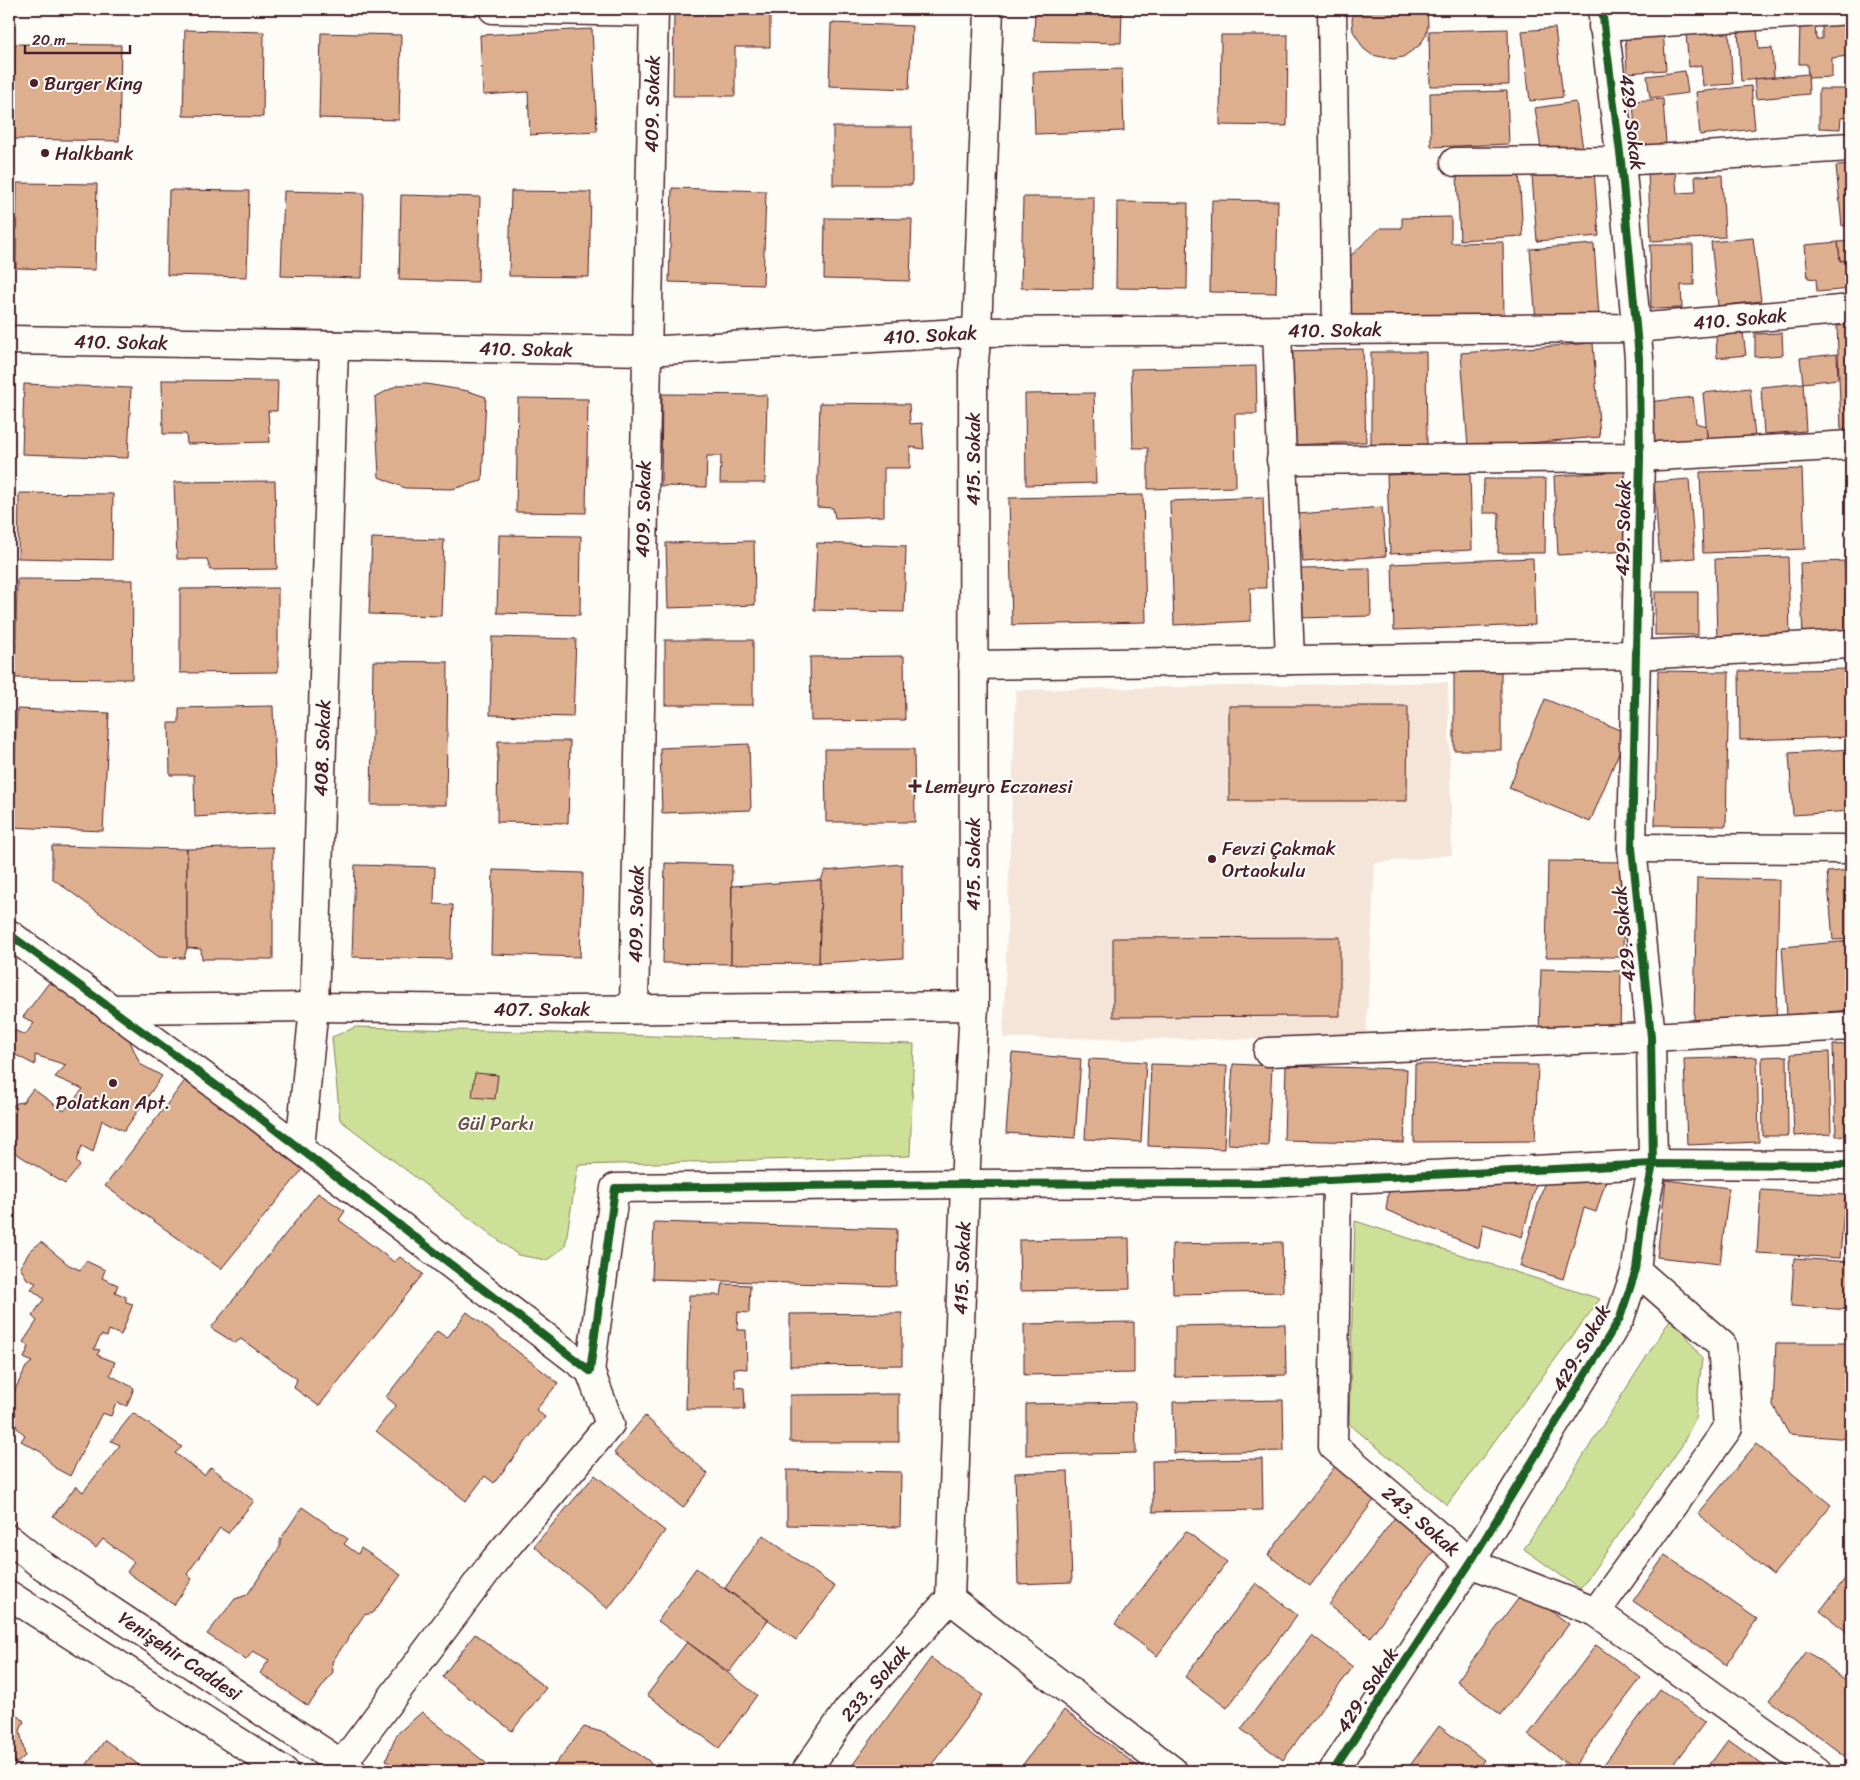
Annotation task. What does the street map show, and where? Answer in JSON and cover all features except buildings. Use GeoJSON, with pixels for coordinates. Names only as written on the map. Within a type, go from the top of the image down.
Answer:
{"type":"FeatureCollection","features":[{"type":"Feature","properties":{"kind":"street"},"geometry":{"type":"LineString","coordinates":[[493,9],[654,10]]}},
{"type":"Feature","properties":{"kind":"street","name":"415. Sokak"},"geometry":{"type":"LineString","coordinates":[[950,1599],[965,1184],[974,1006],[973,371],[989,9]]}},
{"type":"Feature","properties":{"kind":"street"},"geometry":{"type":"LineString","coordinates":[[1332,9],[1337,329]]}},
{"type":"Feature","properties":{"kind":"street","name":"409. Sokak"},"geometry":{"type":"LineString","coordinates":[[634,1009],[654,10]]}},
{"type":"Feature","properties":{"kind":"street"},"geometry":{"type":"LineString","coordinates":[[1603,17],[1851,10]]}},
{"type":"Feature","properties":{"kind":"street","name":"429. Sokak"},"geometry":{"type":"LineString","coordinates":[[1333,1771],[1470,1564],[1620,1318],[1636,1270],[1642,1219],[1653,1164],[1651,1038],[1632,848],[1640,457],[1639,358],[1621,161],[1603,17]]}},
{"type":"Feature","properties":{"kind":"street"},"geometry":{"type":"LineString","coordinates":[[1455,162],[1621,161],[1851,146]]}},
{"type":"Feature","properties":{"kind":"street","name":"410. Sokak"},"geometry":{"type":"LineString","coordinates":[[9,340],[646,351],[976,332],[1636,328],[1851,309]]}},
{"type":"Feature","properties":{"kind":"street"},"geometry":{"type":"LineString","coordinates":[[1277,331],[1290,660]]}},
{"type":"Feature","properties":{"kind":"street","name":"408. Sokak"},"geometry":{"type":"LineString","coordinates":[[300,1148],[314,1007],[334,346]]}},
{"type":"Feature","properties":{"kind":"street"},"geometry":{"type":"LineString","coordinates":[[1281,460],[1640,457],[1851,444]]}},
{"type":"Feature","properties":{"kind":"street"},"geometry":{"type":"LineString","coordinates":[[973,665],[1636,655],[1851,644]]}},
{"type":"Feature","properties":{"kind":"street"},"geometry":{"type":"LineString","coordinates":[[1632,848],[1851,850]]}},
{"type":"Feature","properties":{"kind":"street"},"geometry":{"type":"LineString","coordinates":[[9,934],[239,1102],[590,1371]]}},
{"type":"Feature","properties":{"kind":"street","name":"407. Sokak"},"geometry":{"type":"LineString","coordinates":[[110,1009],[314,1007],[634,1009],[974,1006]]}},
{"type":"Feature","properties":{"kind":"street"},"geometry":{"type":"LineString","coordinates":[[1268,1052],[1651,1038],[1851,1026]]}},
{"type":"Feature","properties":{"kind":"street"},"geometry":{"type":"LineString","coordinates":[[347,1768],[495,1560],[610,1424],[590,1371],[615,1188],[1266,1183],[1653,1164],[1851,1164]]}},
{"type":"Feature","properties":{"kind":"street","name":"243. Sokak"},"geometry":{"type":"LineString","coordinates":[[1337,1179],[1333,1446],[1470,1564],[1596,1612],[1818,1771]]}},
{"type":"Feature","properties":{"kind":"street"},"geometry":{"type":"LineString","coordinates":[[1596,1612],[1728,1428],[1722,1345],[1636,1270]]}},
{"type":"Feature","properties":{"kind":"street","name":"Yenişehir Caddesi"},"geometry":{"type":"LineString","coordinates":[[9,1540],[39,1563],[347,1768]]}},
{"type":"Feature","properties":{"kind":"street","name":"Yenişehir Caddesi"},"geometry":{"type":"LineString","coordinates":[[9,1595],[284,1771]]}},
{"type":"Feature","properties":{"kind":"street"},"geometry":{"type":"LineString","coordinates":[[950,1599],[1173,1771]]}},
{"type":"Feature","properties":{"kind":"street","name":"233. Sokak"},"geometry":{"type":"LineString","coordinates":[[806,1771],[848,1710],[950,1599]]}},
{"type":"Feature","properties":{"kind":"shaded area","name":"Fevzi Çakmak Ortaokulu"},"geometry":{"type":"Polygon","coordinates":[[[1448,682],[1452,855],[1375,863],[1366,1040],[1003,1038],[1016,690],[1448,682]]]}},
{"type":"Feature","properties":{"kind":"green space","name":"Gül Parkı"},"geometry":{"type":"Polygon","coordinates":[[[356,1027],[914,1044],[910,1156],[578,1165],[565,1247],[547,1260],[518,1255],[340,1120],[332,1037],[356,1027]]]}},
{"type":"Feature","properties":{"kind":"green space"},"geometry":{"type":"Polygon","coordinates":[[[1355,1221],[1600,1299],[1447,1505],[1349,1424],[1355,1221]]]}},
{"type":"Feature","properties":{"kind":"green space"},"geometry":{"type":"Polygon","coordinates":[[[1673,1315],[1702,1359],[1695,1419],[1681,1447],[1580,1589],[1524,1549],[1673,1315]]]}},
{"type":"Feature","properties":{"kind":"cycle path"},"geometry":{"type":"LineString","coordinates":[[1333,1771],[1470,1563],[1620,1318],[1636,1270],[1642,1219],[1653,1164],[1651,1037],[1632,848],[1640,457],[1639,358],[1621,161],[1602,9]]}},
{"type":"Feature","properties":{"kind":"cycle path"},"geometry":{"type":"LineString","coordinates":[[9,934],[239,1102],[590,1371],[615,1188],[1267,1183],[1653,1164],[1851,1165]]}},
{"type":"Feature","properties":{"kind":"place","name":"Burger King"},"geometry":{"type":"Point","coordinates":[34,83]}},
{"type":"Feature","properties":{"kind":"place","name":"Halkbank"},"geometry":{"type":"Point","coordinates":[45,153]}},
{"type":"Feature","properties":{"kind":"place","name":"Lemeyro Eczanesi"},"geometry":{"type":"Point","coordinates":[915,786]}},
{"type":"Feature","properties":{"kind":"place","name":"Fevzi Çakmak Ortaokulu"},"geometry":{"type":"Point","coordinates":[1212,859]}},
{"type":"Feature","properties":{"kind":"place","name":"Polatkan Apt."},"geometry":{"type":"Point","coordinates":[113,1083]}}]}
